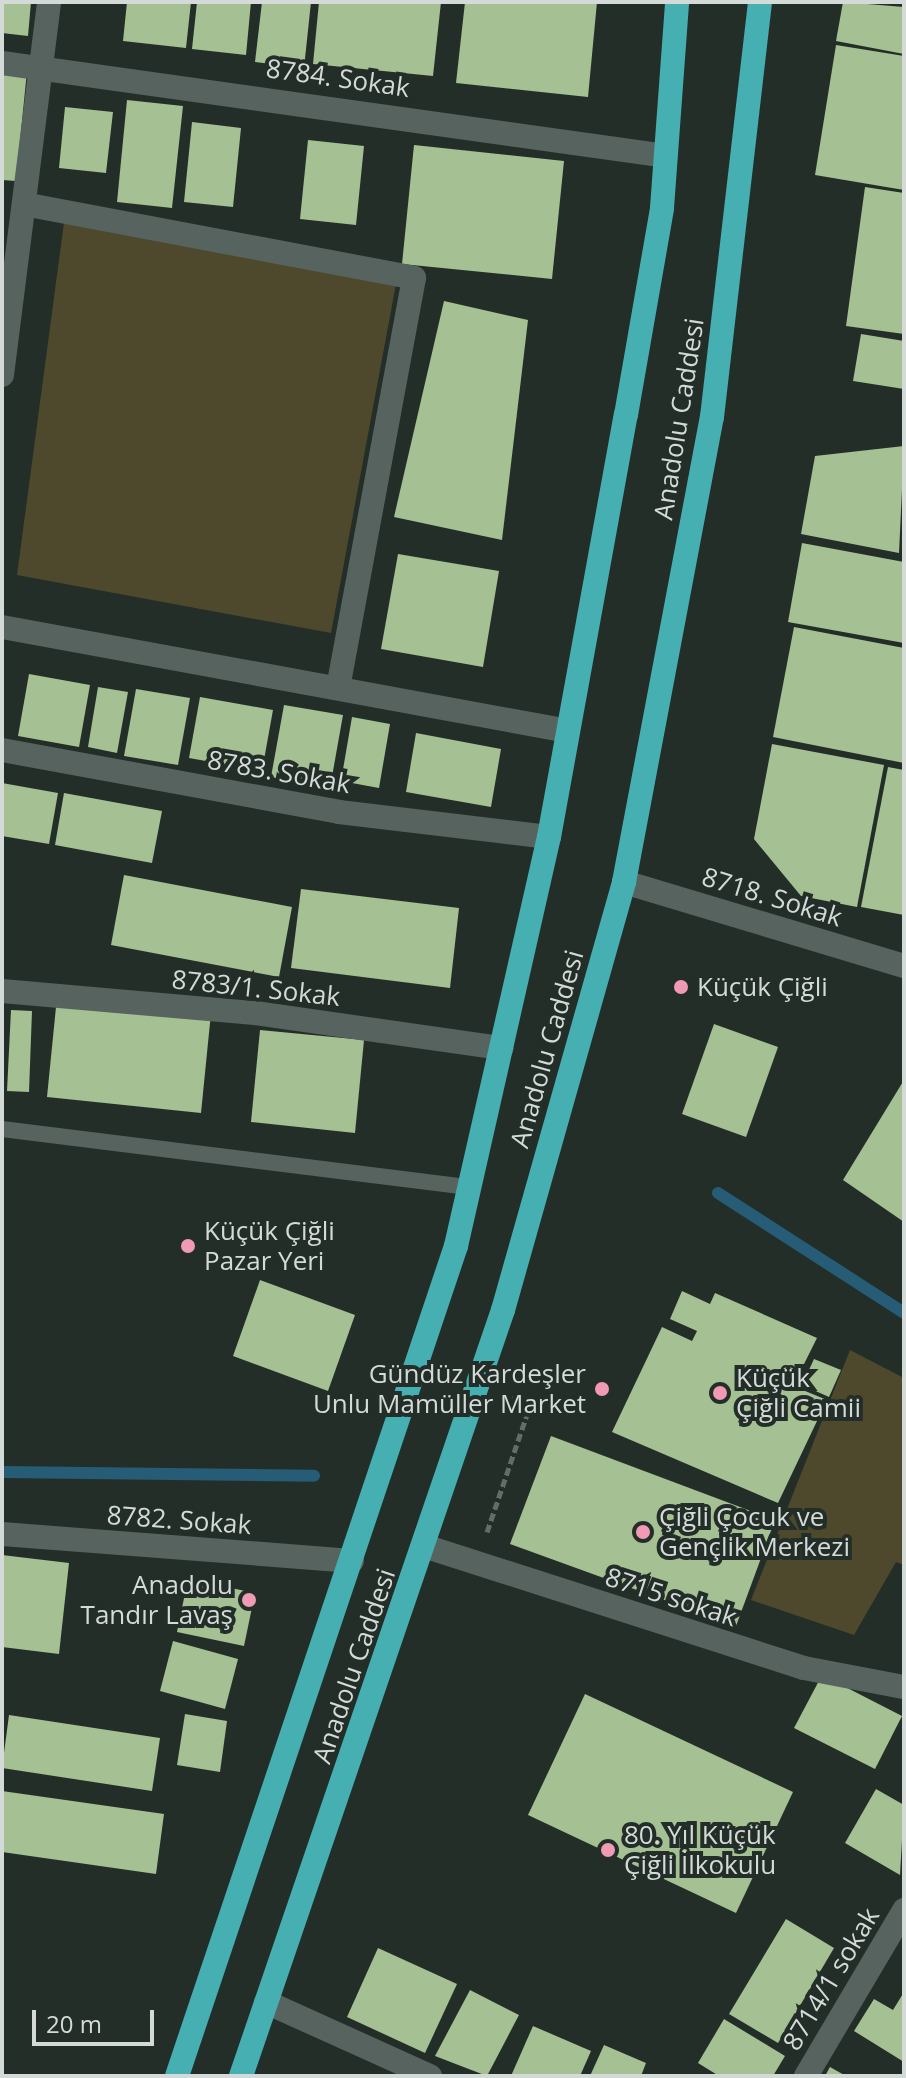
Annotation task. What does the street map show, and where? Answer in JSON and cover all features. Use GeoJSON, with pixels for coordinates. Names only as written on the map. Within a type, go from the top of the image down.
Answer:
{"type":"FeatureCollection","features":[{"type":"Feature","properties":{"kind":"highway","name":"Anadolu Caddesi"},"geometry":{"type":"LineString","coordinates":[[241,2076],[503,1310],[624,882],[712,417],[760,2]]}},
{"type":"Feature","properties":{"kind":"highway","name":"Anadolu Caddesi"},"geometry":{"type":"LineString","coordinates":[[177,2076],[352,1561],[470,1187],[549,837],[568,731],[666,156],[675,7]]}},
{"type":"Feature","properties":{"kind":"street"},"geometry":{"type":"LineString","coordinates":[[2,375],[29,205],[49,2]]}},
{"type":"Feature","properties":{"kind":"street","name":"8784. Sokak"},"geometry":{"type":"LineString","coordinates":[[2,63],[44,66],[666,156]]}},
{"type":"Feature","properties":{"kind":"street"},"geometry":{"type":"LineString","coordinates":[[29,205],[414,278],[338,688]]}},
{"type":"Feature","properties":{"kind":"street"},"geometry":{"type":"LineString","coordinates":[[2,627],[568,731]]}},
{"type":"Feature","properties":{"kind":"street","name":"8783. Sokak"},"geometry":{"type":"LineString","coordinates":[[2,750],[339,812],[549,837]]}},
{"type":"Feature","properties":{"kind":"street","name":"8718. Sokak"},"geometry":{"type":"LineString","coordinates":[[624,882],[904,966]]}},
{"type":"Feature","properties":{"kind":"street","name":"8783/1. Sokak"},"geometry":{"type":"LineString","coordinates":[[2,991],[255,1013],[502,1048]]}},
{"type":"Feature","properties":{"kind":"street","name":"8782. Sokak"},"geometry":{"type":"LineString","coordinates":[[2,1534],[352,1561]]}},
{"type":"Feature","properties":{"kind":"street","name":"8715 sokak"},"geometry":{"type":"LineString","coordinates":[[424,1546],[804,1668],[904,1687]]}},
{"type":"Feature","properties":{"kind":"street","name":"8714/1 sokak"},"geometry":{"type":"LineString","coordinates":[[806,2076],[904,1910]]}},
{"type":"Feature","properties":{"kind":"street"},"geometry":{"type":"LineString","coordinates":[[266,2002],[430,2076]]}},
{"type":"Feature","properties":{"kind":"lane"},"geometry":{"type":"LineString","coordinates":[[2,1129],[470,1187]]}},
{"type":"Feature","properties":{"kind":"path"},"geometry":{"type":"LineString","coordinates":[[477,1563],[531,1403]]}},
{"type":"Feature","properties":{"kind":"shaded area"},"geometry":{"type":"Polygon","coordinates":[[[65,215],[396,284],[331,633],[17,575],[65,215]]]}},
{"type":"Feature","properties":{"kind":"shaded area"},"geometry":{"type":"Polygon","coordinates":[[[850,1350],[904,1378],[904,1565],[896,1562],[854,1635],[751,1600],[850,1350]]]}},
{"type":"Feature","properties":{"kind":"building"},"geometry":{"type":"Polygon","coordinates":[[[2,2],[31,2],[28,36],[2,33],[2,2]]]}},
{"type":"Feature","properties":{"kind":"building"},"geometry":{"type":"Polygon","coordinates":[[[127,2],[191,2],[186,48],[123,41],[127,2]]]}},
{"type":"Feature","properties":{"kind":"building"},"geometry":{"type":"Polygon","coordinates":[[[197,2],[251,2],[246,55],[192,49],[197,2]]]}},
{"type":"Feature","properties":{"kind":"building"},"geometry":{"type":"Polygon","coordinates":[[[262,2],[311,2],[304,68],[255,62],[262,2]]]}},
{"type":"Feature","properties":{"kind":"building"},"geometry":{"type":"Polygon","coordinates":[[[319,2],[441,2],[433,76],[313,64],[319,2]]]}},
{"type":"Feature","properties":{"kind":"building"},"geometry":{"type":"Polygon","coordinates":[[[465,2],[597,2],[588,97],[456,83],[465,2]]]}},
{"type":"Feature","properties":{"kind":"building"},"geometry":{"type":"Polygon","coordinates":[[[843,2],[904,7],[904,54],[836,41],[843,2]]]}},
{"type":"Feature","properties":{"kind":"building"},"geometry":{"type":"Polygon","coordinates":[[[836,45],[904,56],[904,190],[815,175],[836,45]]]}},
{"type":"Feature","properties":{"kind":"building"},"geometry":{"type":"Polygon","coordinates":[[[2,69],[27,71],[16,181],[2,180],[2,69]]]}},
{"type":"Feature","properties":{"kind":"building"},"geometry":{"type":"Polygon","coordinates":[[[127,100],[183,106],[172,208],[117,202],[127,100]]]}},
{"type":"Feature","properties":{"kind":"building"},"geometry":{"type":"Polygon","coordinates":[[[65,107],[113,112],[106,173],[59,168],[65,107]]]}},
{"type":"Feature","properties":{"kind":"building"},"geometry":{"type":"Polygon","coordinates":[[[192,122],[241,128],[233,207],[184,202],[192,122]]]}},
{"type":"Feature","properties":{"kind":"building"},"geometry":{"type":"Polygon","coordinates":[[[308,140],[364,146],[356,225],[300,219],[308,140]]]}},
{"type":"Feature","properties":{"kind":"building"},"geometry":{"type":"Polygon","coordinates":[[[414,145],[564,161],[552,279],[402,264],[414,145]]]}},
{"type":"Feature","properties":{"kind":"building"},"geometry":{"type":"Polygon","coordinates":[[[865,187],[904,193],[904,334],[846,326],[865,187]]]}},
{"type":"Feature","properties":{"kind":"building"},"geometry":{"type":"Polygon","coordinates":[[[444,301],[528,320],[502,540],[394,517],[444,301]]]}},
{"type":"Feature","properties":{"kind":"building"},"geometry":{"type":"Polygon","coordinates":[[[861,334],[904,341],[904,389],[853,381],[861,334]]]}},
{"type":"Feature","properties":{"kind":"building"},"geometry":{"type":"Polygon","coordinates":[[[904,446],[899,553],[801,534],[815,456],[904,446]]]}},
{"type":"Feature","properties":{"kind":"building"},"geometry":{"type":"Polygon","coordinates":[[[802,543],[904,562],[904,643],[788,622],[802,543]]]}},
{"type":"Feature","properties":{"kind":"building"},"geometry":{"type":"Polygon","coordinates":[[[398,554],[499,571],[483,667],[381,649],[398,554]]]}},
{"type":"Feature","properties":{"kind":"building"},"geometry":{"type":"Polygon","coordinates":[[[794,627],[904,648],[904,763],[773,737],[794,627]]]}},
{"type":"Feature","properties":{"kind":"building"},"geometry":{"type":"Polygon","coordinates":[[[29,674],[90,685],[79,747],[18,736],[29,674]]]}},
{"type":"Feature","properties":{"kind":"building"},"geometry":{"type":"Polygon","coordinates":[[[98,687],[128,692],[117,753],[88,747],[98,687]]]}},
{"type":"Feature","properties":{"kind":"building"},"geometry":{"type":"Polygon","coordinates":[[[136,689],[190,698],[178,765],[124,756],[136,689]]]}},
{"type":"Feature","properties":{"kind":"building"},"geometry":{"type":"Polygon","coordinates":[[[200,697],[273,710],[262,771],[189,758],[200,697]]]}},
{"type":"Feature","properties":{"kind":"building"},"geometry":{"type":"Polygon","coordinates":[[[284,705],[343,715],[330,788],[271,777],[284,705]]]}},
{"type":"Feature","properties":{"kind":"building"},"geometry":{"type":"Polygon","coordinates":[[[352,717],[390,724],[379,788],[341,781],[352,717]]]}},
{"type":"Feature","properties":{"kind":"building"},"geometry":{"type":"Polygon","coordinates":[[[416,733],[501,749],[491,807],[406,792],[416,733]]]}},
{"type":"Feature","properties":{"kind":"building"},"geometry":{"type":"Polygon","coordinates":[[[772,744],[884,765],[857,907],[801,896],[754,839],[772,744]]]}},
{"type":"Feature","properties":{"kind":"building"},"geometry":{"type":"Polygon","coordinates":[[[888,767],[904,770],[904,915],[861,907],[888,767]]]}},
{"type":"Feature","properties":{"kind":"building"},"geometry":{"type":"Polygon","coordinates":[[[2,783],[58,793],[49,844],[2,836],[2,783]]]}},
{"type":"Feature","properties":{"kind":"building"},"geometry":{"type":"Polygon","coordinates":[[[64,793],[162,811],[152,863],[55,845],[64,793]]]}},
{"type":"Feature","properties":{"kind":"building"},"geometry":{"type":"Polygon","coordinates":[[[124,875],[292,907],[279,977],[111,945],[124,875]]]}},
{"type":"Feature","properties":{"kind":"building"},"geometry":{"type":"Polygon","coordinates":[[[301,889],[459,908],[450,988],[291,968],[301,889]]]}},
{"type":"Feature","properties":{"kind":"building"},"geometry":{"type":"Polygon","coordinates":[[[57,997],[211,1013],[201,1113],[47,1097],[57,997]]]}},
{"type":"Feature","properties":{"kind":"building"},"geometry":{"type":"Polygon","coordinates":[[[11,1010],[32,1011],[29,1092],[7,1091],[11,1010]]]}},
{"type":"Feature","properties":{"kind":"building"},"geometry":{"type":"Polygon","coordinates":[[[714,1024],[778,1047],[746,1137],[682,1114],[714,1024]]]}},
{"type":"Feature","properties":{"kind":"building"},"geometry":{"type":"Polygon","coordinates":[[[260,1030],[364,1040],[355,1133],[251,1122],[260,1030]]]}},
{"type":"Feature","properties":{"kind":"building"},"geometry":{"type":"Polygon","coordinates":[[[904,1080],[904,1222],[843,1180],[904,1080]]]}},
{"type":"Feature","properties":{"kind":"building"},"geometry":{"type":"Polygon","coordinates":[[[260,1280],[355,1315],[328,1391],[233,1356],[260,1280]]]}},
{"type":"Feature","properties":{"kind":"building","name":"Küçük Çiğli Camii"},"geometry":{"type":"Polygon","coordinates":[[[682,1291],[710,1304],[715,1293],[817,1338],[793,1386],[827,1400],[778,1503],[612,1432],[662,1327],[692,1341],[697,1331],[670,1319],[682,1291]]]}},
{"type":"Feature","properties":{"kind":"building"},"geometry":{"type":"Polygon","coordinates":[[[814,1359],[841,1370],[829,1397],[802,1385],[814,1359]]]}},
{"type":"Feature","properties":{"kind":"building","name":"Çiğli Çocuk ve Gençlik Merkezi"},"geometry":{"type":"Polygon","coordinates":[[[551,1436],[775,1520],[736,1626],[510,1544],[551,1436]]]}},
{"type":"Feature","properties":{"kind":"building"},"geometry":{"type":"Polygon","coordinates":[[[2,1555],[69,1563],[59,1654],[2,1647],[2,1555]]]}},
{"type":"Feature","properties":{"kind":"building"},"geometry":{"type":"Polygon","coordinates":[[[188,1579],[255,1593],[244,1646],[177,1632],[188,1579]]]}},
{"type":"Feature","properties":{"kind":"building"},"geometry":{"type":"Polygon","coordinates":[[[173,1641],[238,1659],[225,1709],[160,1691],[173,1641]]]}},
{"type":"Feature","properties":{"kind":"building"},"geometry":{"type":"Polygon","coordinates":[[[822,1675],[902,1716],[875,1769],[794,1728],[822,1675]]]}},
{"type":"Feature","properties":{"kind":"building"},"geometry":{"type":"Polygon","coordinates":[[[585,1694],[793,1792],[736,1913],[528,1815],[585,1694]]]}},
{"type":"Feature","properties":{"kind":"building"},"geometry":{"type":"Polygon","coordinates":[[[185,1714],[227,1721],[220,1772],[177,1765],[185,1714]]]}},
{"type":"Feature","properties":{"kind":"building"},"geometry":{"type":"Polygon","coordinates":[[[9,1715],[160,1738],[152,1791],[2,1768],[9,1715]]]}},
{"type":"Feature","properties":{"kind":"building"},"geometry":{"type":"Polygon","coordinates":[[[876,1789],[904,1805],[900,1875],[845,1843],[876,1789]]]}},
{"type":"Feature","properties":{"kind":"building"},"geometry":{"type":"Polygon","coordinates":[[[2,1791],[164,1814],[156,1874],[2,1852],[2,1791]]]}},
{"type":"Feature","properties":{"kind":"building"},"geometry":{"type":"Polygon","coordinates":[[[786,1919],[834,1948],[778,2043],[729,2014],[786,1919]]]}},
{"type":"Feature","properties":{"kind":"building"},"geometry":{"type":"Polygon","coordinates":[[[378,1948],[457,1984],[425,2053],[347,2017],[378,1948]]]}},
{"type":"Feature","properties":{"kind":"building"},"geometry":{"type":"Polygon","coordinates":[[[470,1990],[519,2015],[487,2076],[435,2056],[470,1990]]]}},
{"type":"Feature","properties":{"kind":"building"},"geometry":{"type":"Polygon","coordinates":[[[904,1992],[904,2062],[854,2031],[874,1999],[893,2010],[904,1992]]]}},
{"type":"Feature","properties":{"kind":"building"},"geometry":{"type":"Polygon","coordinates":[[[724,2019],[785,2056],[773,2076],[719,2076],[698,2063],[724,2019]]]}},
{"type":"Feature","properties":{"kind":"building"},"geometry":{"type":"Polygon","coordinates":[[[533,2026],[591,2051],[580,2076],[511,2076],[533,2026]]]}},
{"type":"Feature","properties":{"kind":"building"},"geometry":{"type":"Polygon","coordinates":[[[604,2045],[646,2063],[641,2076],[590,2076],[604,2045]]]}},
{"type":"Feature","properties":{"kind":"building"},"geometry":{"type":"Polygon","coordinates":[[[830,2067],[846,2076],[825,2076],[830,2067]]]}},
{"type":"Feature","properties":{"kind":"waterway"},"geometry":{"type":"LineString","coordinates":[[718,1193],[904,1313]]}},
{"type":"Feature","properties":{"kind":"waterway"},"geometry":{"type":"LineString","coordinates":[[2,1472],[314,1476]]}},
{"type":"Feature","properties":{"kind":"place","name":"Küçük Çiğli"},"geometry":{"type":"Point","coordinates":[681,987]}},
{"type":"Feature","properties":{"kind":"place","name":"Küçük Çiğli Pazar Yeri"},"geometry":{"type":"Point","coordinates":[188,1246]}},
{"type":"Feature","properties":{"kind":"place","name":"Gündüz Kardeşler Unlu Mamüller Market"},"geometry":{"type":"Point","coordinates":[602,1389]}},
{"type":"Feature","properties":{"kind":"place","name":"Küçük Çiğli Camii"},"geometry":{"type":"Point","coordinates":[720,1393]}},
{"type":"Feature","properties":{"kind":"place","name":"Çiğli Çocuk ve Gençlik Merkezi"},"geometry":{"type":"Point","coordinates":[643,1532]}},
{"type":"Feature","properties":{"kind":"place","name":"Anadolu Tandır Lavaş"},"geometry":{"type":"Point","coordinates":[249,1600]}},
{"type":"Feature","properties":{"kind":"place","name":"80. Yıl Küçük Çiğli İlkokulu"},"geometry":{"type":"Point","coordinates":[608,1850]}}]}
